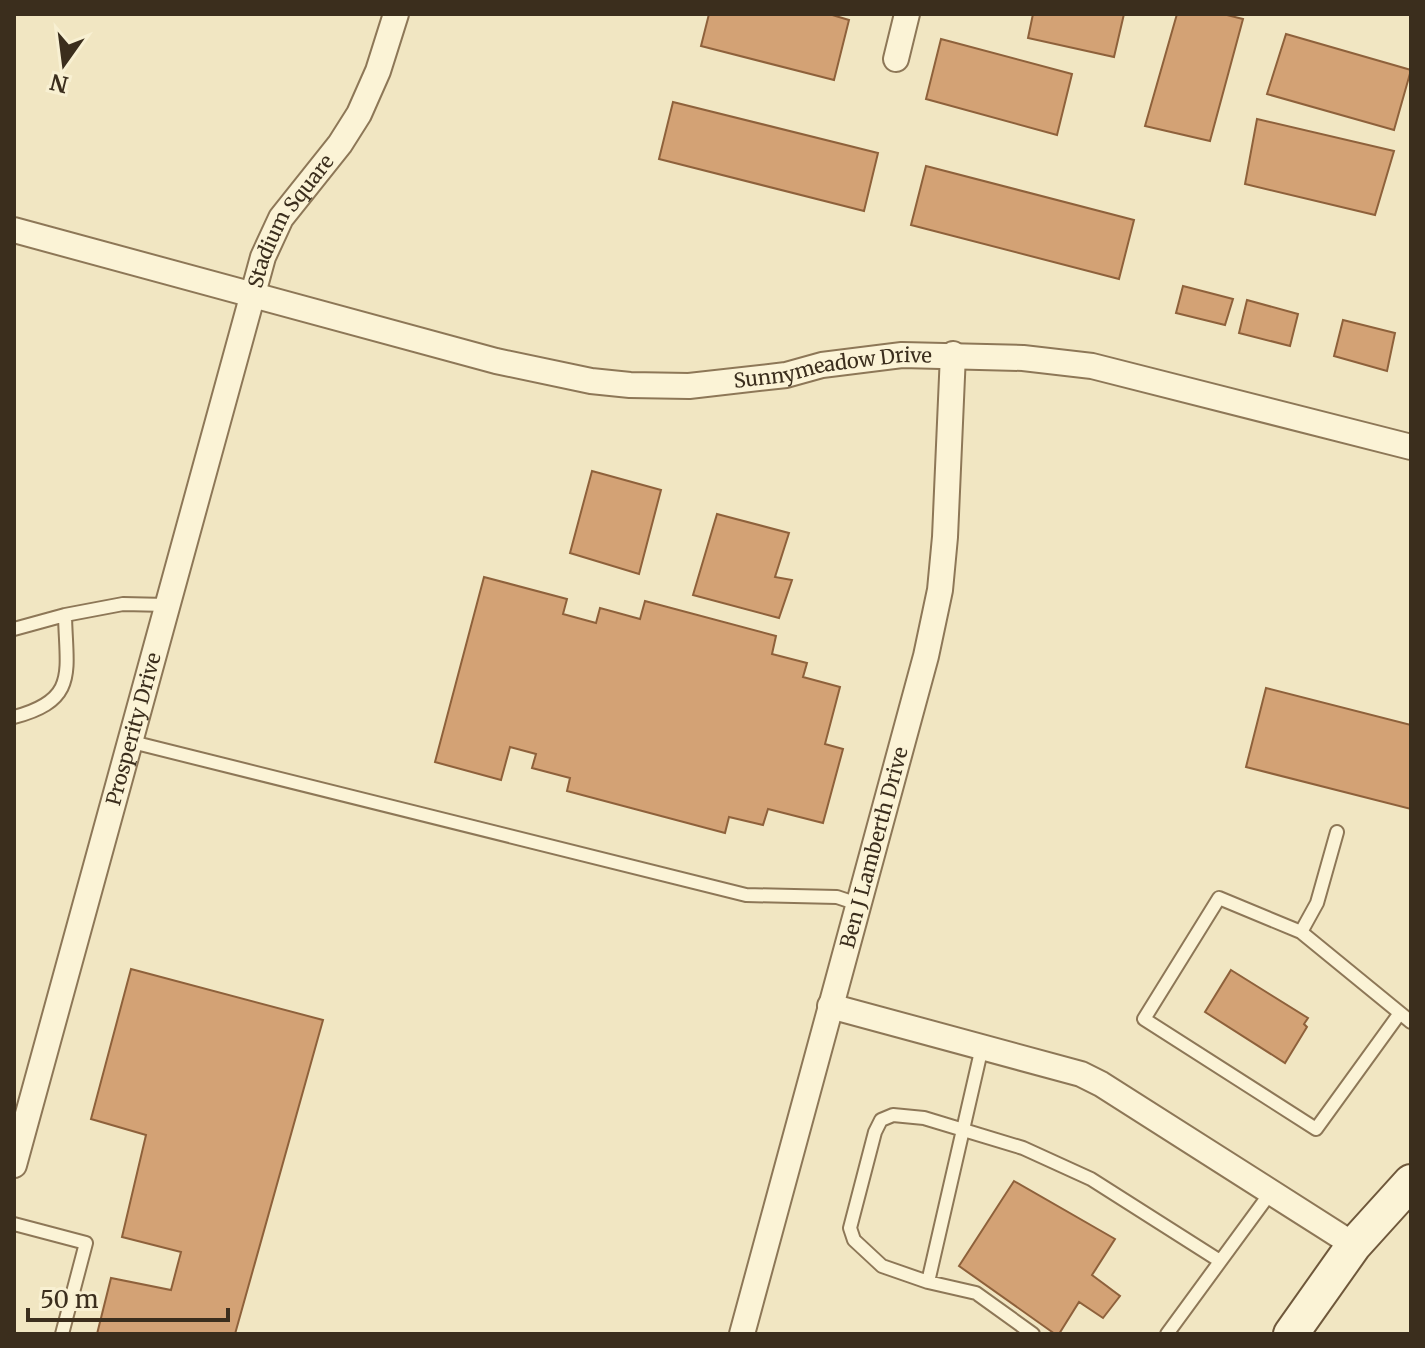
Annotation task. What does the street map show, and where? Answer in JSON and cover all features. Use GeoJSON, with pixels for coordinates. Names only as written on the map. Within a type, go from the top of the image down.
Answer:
{"type":"FeatureCollection","features":[{"type":"Feature","properties":{"kind":"street","name":"Stadium Square"},"geometry":{"type":"LineString","coordinates":[[14,230],[254,293],[263,257],[281,218],[340,144],[369,93],[396,14]]}},
{"type":"Feature","properties":{"kind":"street"},"geometry":{"type":"LineString","coordinates":[[896,59],[907,14]]}},
{"type":"Feature","properties":{"kind":"street","name":"Sunnymeadow Drive"},"geometry":{"type":"LineString","coordinates":[[254,293],[553,375],[630,385],[689,386],[786,375],[822,365],[902,355],[1023,358],[1092,366],[1411,447]]}},
{"type":"Feature","properties":{"kind":"street","name":"Prosperity Drive"},"geometry":{"type":"LineString","coordinates":[[14,1165],[128,741],[254,293]]}},
{"type":"Feature","properties":{"kind":"street","name":"Ben J Lamberth Drive"},"geometry":{"type":"LineString","coordinates":[[742,1334],[926,656],[940,590],[953,354]]}},
{"type":"Feature","properties":{"kind":"street"},"geometry":{"type":"LineString","coordinates":[[830,1006],[1091,1079],[1354,1245]]}},
{"type":"Feature","properties":{"kind":"street"},"geometry":{"type":"LineString","coordinates":[[1291,1334],[1354,1245],[1411,1182]]}},
{"type":"Feature","properties":{"kind":"lane"},"geometry":{"type":"LineString","coordinates":[[14,629],[123,604],[167,605]]}},
{"type":"Feature","properties":{"kind":"lane"},"geometry":{"type":"LineString","coordinates":[[14,717],[51,703],[66,681],[65,615]]}},
{"type":"Feature","properties":{"kind":"lane"},"geometry":{"type":"LineString","coordinates":[[128,741],[746,895],[837,897],[858,904]]}},
{"type":"Feature","properties":{"kind":"lane"},"geometry":{"type":"LineString","coordinates":[[1301,932],[1317,903],[1337,832]]}},
{"type":"Feature","properties":{"kind":"lane"},"geometry":{"type":"LineString","coordinates":[[1400,1013],[1316,1129],[1144,1019],[1219,898],[1301,932],[1400,1013],[1411,1022]]}},
{"type":"Feature","properties":{"kind":"lane"},"geometry":{"type":"LineString","coordinates":[[928,1282],[982,1047]]}},
{"type":"Feature","properties":{"kind":"lane"},"geometry":{"type":"LineString","coordinates":[[1033,1334],[976,1293],[928,1282],[882,1266],[854,1240],[850,1228],[875,1132],[881,1120],[893,1115],[924,1118],[1023,1148],[1091,1179],[1220,1261]]}},
{"type":"Feature","properties":{"kind":"lane"},"geometry":{"type":"LineString","coordinates":[[1167,1334],[1271,1192]]}},
{"type":"Feature","properties":{"kind":"lane"},"geometry":{"type":"LineString","coordinates":[[14,1224],[86,1243],[62,1334]]}},
{"type":"Feature","properties":{"kind":"building"},"geometry":{"type":"Polygon","coordinates":[[[709,14],[829,14],[849,20],[834,80],[701,46],[709,14]]]}},
{"type":"Feature","properties":{"kind":"building"},"geometry":{"type":"Polygon","coordinates":[[[1033,14],[1124,14],[1114,57],[1028,38],[1033,14]]]}},
{"type":"Feature","properties":{"kind":"building"},"geometry":{"type":"Polygon","coordinates":[[[1177,14],[1223,14],[1243,19],[1210,141],[1145,126],[1177,14]]]}},
{"type":"Feature","properties":{"kind":"building"},"geometry":{"type":"Polygon","coordinates":[[[1286,34],[1411,70],[1394,130],[1267,94],[1286,34]]]}},
{"type":"Feature","properties":{"kind":"building"},"geometry":{"type":"Polygon","coordinates":[[[941,39],[1072,74],[1057,135],[926,99],[941,39]]]}},
{"type":"Feature","properties":{"kind":"building"},"geometry":{"type":"Polygon","coordinates":[[[673,102],[878,153],[864,211],[659,159],[673,102]]]}},
{"type":"Feature","properties":{"kind":"building"},"geometry":{"type":"Polygon","coordinates":[[[1257,119],[1394,151],[1375,215],[1245,184],[1257,119]]]}},
{"type":"Feature","properties":{"kind":"building"},"geometry":{"type":"Polygon","coordinates":[[[926,166],[1134,220],[1119,279],[911,225],[926,166]]]}},
{"type":"Feature","properties":{"kind":"building"},"geometry":{"type":"Polygon","coordinates":[[[1183,286],[1233,299],[1225,325],[1176,313],[1183,286]]]}},
{"type":"Feature","properties":{"kind":"building"},"geometry":{"type":"Polygon","coordinates":[[[1247,300],[1298,314],[1290,346],[1239,333],[1247,300]]]}},
{"type":"Feature","properties":{"kind":"building"},"geometry":{"type":"Polygon","coordinates":[[[1343,320],[1395,333],[1387,371],[1334,356],[1343,320]]]}},
{"type":"Feature","properties":{"kind":"building"},"geometry":{"type":"Polygon","coordinates":[[[592,471],[661,490],[639,574],[570,553],[592,471]]]}},
{"type":"Feature","properties":{"kind":"building"},"geometry":{"type":"Polygon","coordinates":[[[717,514],[789,533],[775,577],[792,580],[779,618],[693,595],[717,514]]]}},
{"type":"Feature","properties":{"kind":"building"},"geometry":{"type":"Polygon","coordinates":[[[484,577],[567,599],[563,614],[596,623],[600,608],[640,619],[645,601],[776,636],[772,654],[807,663],[803,677],[840,687],[825,744],[843,749],[823,823],[768,809],[763,825],[729,817],[725,833],[567,791],[570,778],[532,768],[536,754],[510,747],[501,780],[435,762],[484,577]]]}},
{"type":"Feature","properties":{"kind":"building"},"geometry":{"type":"Polygon","coordinates":[[[1266,688],[1411,725],[1411,809],[1246,767],[1266,688]]]}},
{"type":"Feature","properties":{"kind":"building"},"geometry":{"type":"Polygon","coordinates":[[[131,969],[323,1020],[235,1334],[97,1334],[111,1278],[171,1290],[181,1252],[122,1237],[146,1135],[91,1119],[131,969]]]}},
{"type":"Feature","properties":{"kind":"building"},"geometry":{"type":"Polygon","coordinates":[[[1231,970],[1308,1018],[1304,1024],[1307,1027],[1285,1063],[1205,1012],[1231,970]]]}},
{"type":"Feature","properties":{"kind":"building"},"geometry":{"type":"Polygon","coordinates":[[[1014,1181],[1115,1239],[1092,1275],[1120,1296],[1103,1318],[1079,1302],[1059,1334],[1055,1334],[959,1266],[1014,1181]]]}}]}
